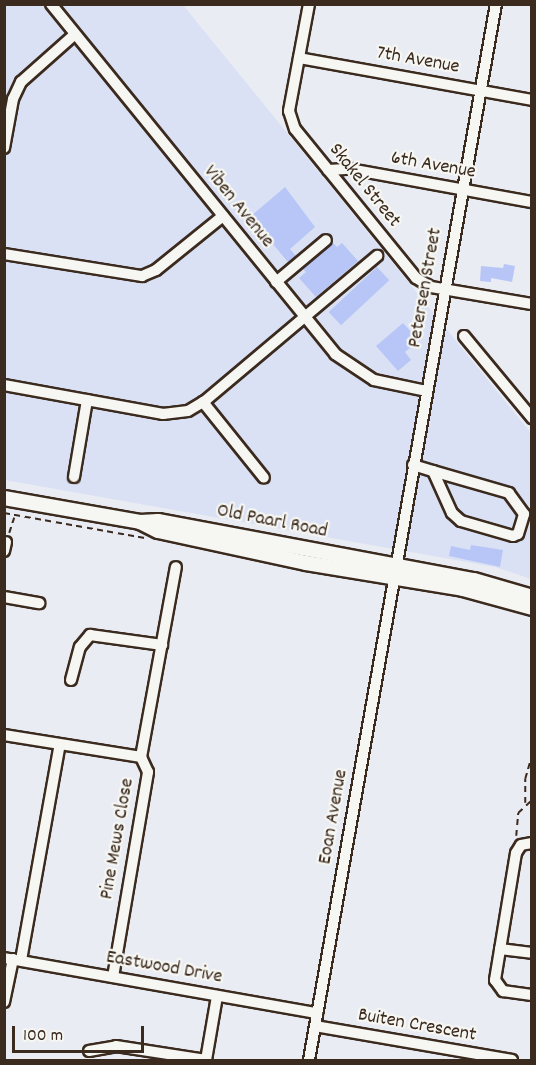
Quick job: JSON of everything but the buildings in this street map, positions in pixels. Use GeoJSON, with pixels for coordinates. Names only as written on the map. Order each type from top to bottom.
{"type":"FeatureCollection","features":[{"type":"Feature","properties":{"kind":"main road","name":"Old Paarl Road"},"geometry":{"type":"LineString","coordinates":[[4,498],[140,522],[158,531],[395,572]]}},
{"type":"Feature","properties":{"kind":"main road"},"geometry":{"type":"LineString","coordinates":[[395,572],[474,580],[531,597]]}},
{"type":"Feature","properties":{"kind":"main road"},"geometry":{"type":"LineString","coordinates":[[395,572],[531,608]]}},
{"type":"Feature","properties":{"kind":"street","name":"Viben Avenue"},"geometry":{"type":"LineString","coordinates":[[51,4],[335,354],[352,369],[386,384],[426,391]]}},
{"type":"Feature","properties":{"kind":"street"},"geometry":{"type":"LineString","coordinates":[[299,58],[309,4]]}},
{"type":"Feature","properties":{"kind":"street","name":"Petersen Street"},"geometry":{"type":"LineString","coordinates":[[395,572],[496,4]]}},
{"type":"Feature","properties":{"kind":"street"},"geometry":{"type":"LineString","coordinates":[[4,148],[13,99],[21,82],[75,34]]}},
{"type":"Feature","properties":{"kind":"street","name":"7th Avenue"},"geometry":{"type":"LineString","coordinates":[[299,58],[531,100]]}},
{"type":"Feature","properties":{"kind":"street","name":"Skakel Street"},"geometry":{"type":"LineString","coordinates":[[299,58],[290,118],[328,170],[416,278],[444,290],[531,304]]}},
{"type":"Feature","properties":{"kind":"street","name":"6th Avenue"},"geometry":{"type":"LineString","coordinates":[[328,170],[350,169],[531,202]]}},
{"type":"Feature","properties":{"kind":"street"},"geometry":{"type":"LineString","coordinates":[[4,254],[142,276],[156,270],[223,216]]}},
{"type":"Feature","properties":{"kind":"street"},"geometry":{"type":"LineString","coordinates":[[276,282],[326,240]]}},
{"type":"Feature","properties":{"kind":"street"},"geometry":{"type":"LineString","coordinates":[[4,386],[172,414],[203,402],[377,256]]}},
{"type":"Feature","properties":{"kind":"street"},"geometry":{"type":"LineString","coordinates":[[464,336],[526,406],[531,418]]}},
{"type":"Feature","properties":{"kind":"street"},"geometry":{"type":"LineString","coordinates":[[74,477],[87,400]]}},
{"type":"Feature","properties":{"kind":"street"},"geometry":{"type":"LineString","coordinates":[[203,402],[264,478]]}},
{"type":"Feature","properties":{"kind":"street"},"geometry":{"type":"LineString","coordinates":[[413,465],[509,493],[524,514],[518,534],[469,525],[456,518],[436,486],[433,471]]}},
{"type":"Feature","properties":{"kind":"street","name":"Pine Mews Close"},"geometry":{"type":"LineString","coordinates":[[113,977],[148,772],[141,757],[176,567]]}},
{"type":"Feature","properties":{"kind":"street","name":"Eoan Avenue"},"geometry":{"type":"LineString","coordinates":[[309,1060],[395,572]]}},
{"type":"Feature","properties":{"kind":"street"},"geometry":{"type":"LineString","coordinates":[[4,597],[39,603]]}},
{"type":"Feature","properties":{"kind":"street"},"geometry":{"type":"LineString","coordinates":[[71,680],[80,648],[90,635],[162,645]]}},
{"type":"Feature","properties":{"kind":"street"},"geometry":{"type":"LineString","coordinates":[[4,735],[141,757]]}},
{"type":"Feature","properties":{"kind":"street"},"geometry":{"type":"LineString","coordinates":[[4,1002],[60,744]]}},
{"type":"Feature","properties":{"kind":"street"},"geometry":{"type":"LineString","coordinates":[[526,844],[516,853],[495,980],[503,991],[531,995]]}},
{"type":"Feature","properties":{"kind":"street"},"geometry":{"type":"LineString","coordinates":[[500,949],[531,953]]}},
{"type":"Feature","properties":{"kind":"street","name":"Eastwood Drive"},"geometry":{"type":"LineString","coordinates":[[13,959],[317,1013]]}},
{"type":"Feature","properties":{"kind":"street"},"geometry":{"type":"LineString","coordinates":[[90,1051],[116,1046],[206,1060],[218,996]]}},
{"type":"Feature","properties":{"kind":"street","name":"Buiten Crescent"},"geometry":{"type":"LineString","coordinates":[[315,1026],[513,1060]]}},
{"type":"Feature","properties":{"kind":"path"},"geometry":{"type":"LineString","coordinates":[[5,547],[14,518]]}},
{"type":"Feature","properties":{"kind":"path"},"geometry":{"type":"LineString","coordinates":[[525,804],[525,779],[531,755]]}},
{"type":"Feature","properties":{"kind":"path"},"geometry":{"type":"LineString","coordinates":[[526,844],[516,835],[518,813],[531,800]]}},
{"type":"Feature","properties":{"kind":"shaded area"},"geometry":{"type":"Polygon","coordinates":[[[4,5],[183,5],[531,433],[531,579],[495,567],[5,480],[4,5]]]}}]}
